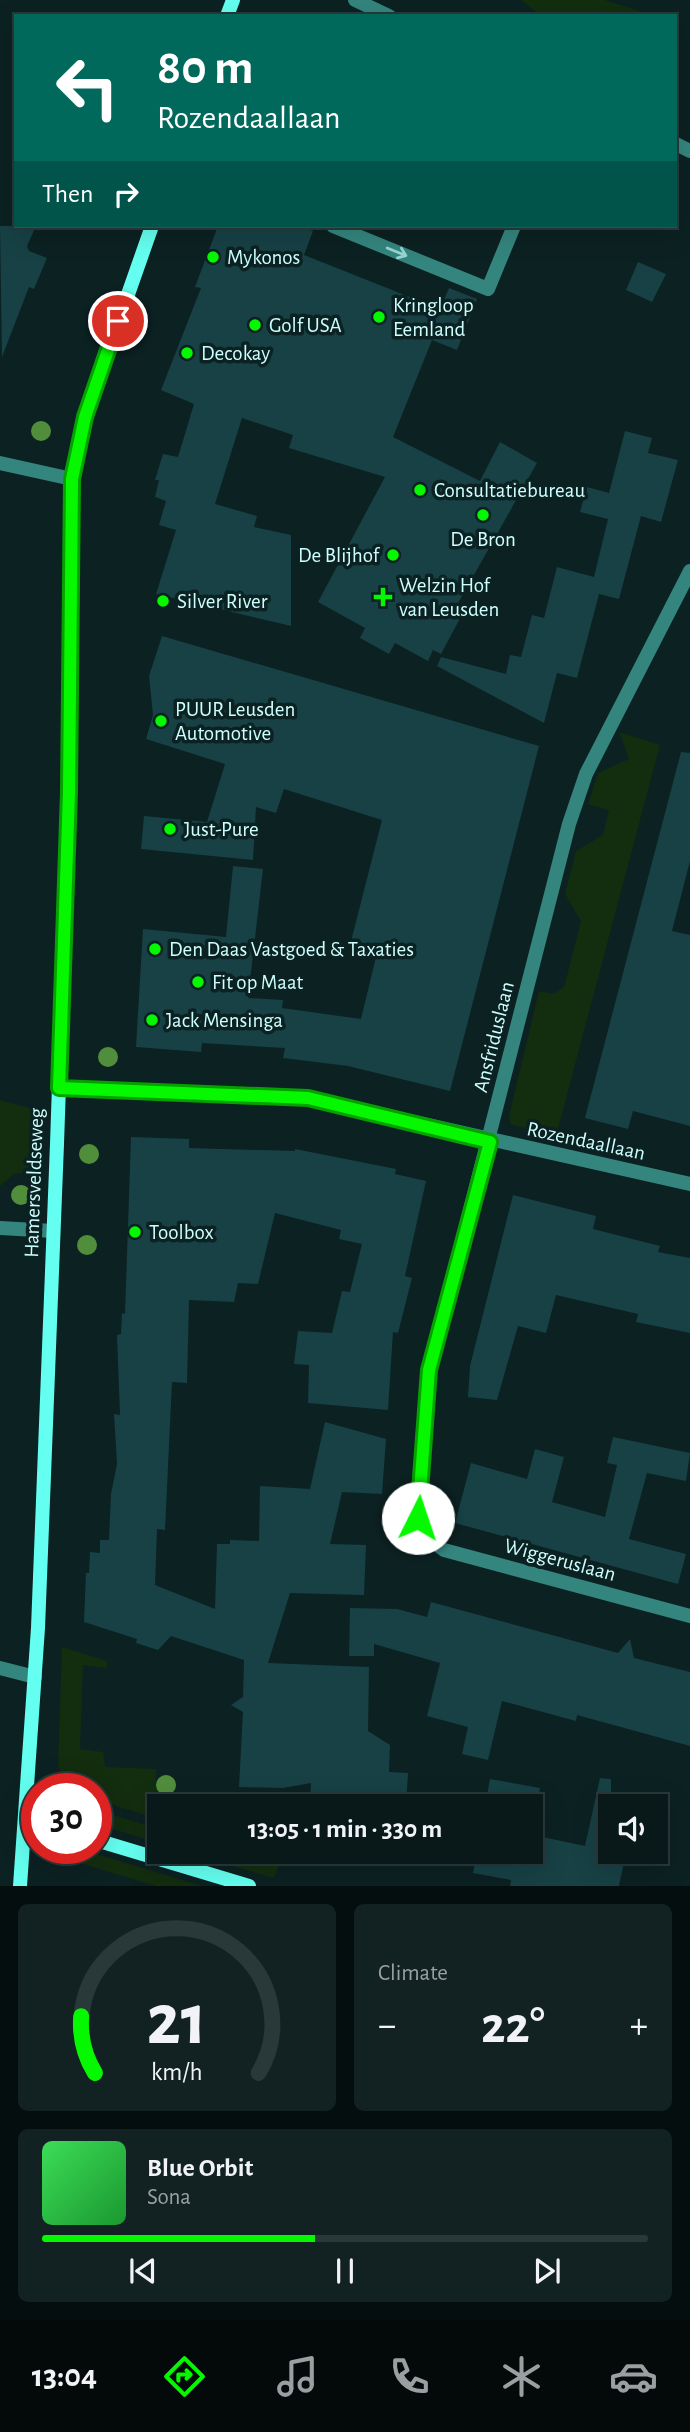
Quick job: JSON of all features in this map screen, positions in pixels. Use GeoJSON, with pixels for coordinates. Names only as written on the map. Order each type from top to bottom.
{"type":"FeatureCollection","features":[{"type":"Feature","properties":{"kind":"street"},"geometry":{"type":"LineString","coordinates":[[355,0],[384,14]]}},
{"type":"Feature","properties":{"kind":"street","name":"Hamersveldseweg"},"geometry":{"type":"LineString","coordinates":[[32,1773],[69,792],[72,479],[85,417],[151,228]]}},
{"type":"Feature","properties":{"kind":"street"},"geometry":{"type":"LineString","coordinates":[[338,228],[488,289],[513,228]]}},
{"type":"Feature","properties":{"kind":"street"},"geometry":{"type":"LineString","coordinates":[[0,463],[72,479]]}},
{"type":"Feature","properties":{"kind":"street","name":"Ansfriduslaan"},"geometry":{"type":"LineString","coordinates":[[424,1535],[418,1518],[429,1370],[490,1142],[569,824],[586,774],[690,571]]}},
{"type":"Feature","properties":{"kind":"street","name":"Rozendaallaan"},"geometry":{"type":"LineString","coordinates":[[59,1088],[308,1098],[490,1142],[690,1184]]}},
{"type":"Feature","properties":{"kind":"street"},"geometry":{"type":"LineString","coordinates":[[0,1228],[53,1231]]}},
{"type":"Feature","properties":{"kind":"street","name":"Wiggeruslaan"},"geometry":{"type":"LineString","coordinates":[[424,1535],[444,1550],[690,1616]]}},
{"type":"Feature","properties":{"kind":"street"},"geometry":{"type":"LineString","coordinates":[[0,1668],[35,1677]]}},
{"type":"Feature","properties":{"kind":"street"},"geometry":{"type":"LineString","coordinates":[[112,1845],[249,1886]]}},
{"type":"Feature","properties":{"kind":"street","name":"Hamersveldseweg"},"geometry":{"type":"LineString","coordinates":[[20,1886],[24,1864]]}},
{"type":"Feature","properties":{"kind":"green space"},"geometry":{"type":"Polygon","coordinates":[[[521,0],[605,0],[649,14],[538,14],[521,0]]]}},
{"type":"Feature","properties":{"kind":"green space"},"geometry":{"type":"Polygon","coordinates":[[[619,732],[660,745],[556,1136],[510,1124],[509,1116],[539,991],[553,994],[564,987],[581,921],[565,894],[576,851],[603,835],[609,810],[588,804],[598,773],[629,759],[619,732]]]}},
{"type":"Feature","properties":{"kind":"green space"},"geometry":{"type":"Polygon","coordinates":[[[0,1100],[34,1109],[32,1172],[14,1174],[0,1186],[0,1100]]]}},
{"type":"Feature","properties":{"kind":"green space"},"geometry":{"type":"Polygon","coordinates":[[[62,1647],[107,1661],[107,1668],[83,1665],[80,1749],[103,1752],[105,1767],[156,1769],[156,1788],[169,1794],[147,1794],[147,1815],[112,1805],[112,1773],[62,1773],[58,1765],[62,1647]]]}},
{"type":"Feature","properties":{"kind":"green space"},"geometry":{"type":"Polygon","coordinates":[[[112,1815],[147,1825],[147,1839],[112,1829],[112,1815]]]}},
{"type":"Feature","properties":{"kind":"green space"},"geometry":{"type":"Polygon","coordinates":[[[112,1859],[202,1886],[156,1886],[83,1864],[112,1864],[112,1859]]]}},
{"type":"Feature","properties":{"kind":"green space"},"geometry":{"type":"Polygon","coordinates":[[[226,1864],[279,1866],[274,1877],[226,1864]]]}},
{"type":"Feature","properties":{"kind":"building"},"geometry":{"type":"Polygon","coordinates":[[[0,226],[35,228],[27,246],[29,251],[47,258],[34,289],[29,287],[2,357],[0,226]]]}},
{"type":"Feature","properties":{"kind":"building"},"geometry":{"type":"Polygon","coordinates":[[[217,228],[305,228],[313,231],[304,255],[440,309],[449,288],[477,299],[457,350],[432,340],[393,437],[480,481],[500,442],[537,463],[457,605],[465,609],[441,654],[433,650],[428,661],[395,643],[389,654],[360,638],[365,628],[318,602],[385,477],[289,448],[293,435],[242,418],[215,504],[257,516],[254,527],[291,535],[291,626],[156,594],[176,530],[159,525],[166,501],[155,497],[159,480],[155,480],[163,454],[178,457],[194,404],[161,390],[201,288],[195,287],[217,228]]]}},
{"type":"Feature","properties":{"kind":"building"},"geometry":{"type":"Polygon","coordinates":[[[638,262],[666,274],[652,302],[626,290],[638,262]]]}},
{"type":"Feature","properties":{"kind":"building"},"geometry":{"type":"Polygon","coordinates":[[[625,431],[652,438],[648,453],[678,460],[661,522],[641,516],[619,599],[599,594],[577,678],[557,673],[544,723],[437,666],[441,657],[506,674],[510,655],[521,657],[532,615],[544,618],[557,567],[594,577],[608,519],[580,512],[587,487],[609,493],[625,431]]]}},
{"type":"Feature","properties":{"kind":"building"},"geometry":{"type":"Polygon","coordinates":[[[162,636],[539,746],[450,1091],[348,1066],[283,1058],[285,1048],[202,1043],[201,1052],[136,1047],[143,929],[226,937],[233,866],[263,869],[248,998],[283,1000],[282,1008],[361,1019],[376,957],[349,949],[382,820],[284,789],[276,813],[256,807],[253,860],[141,849],[144,816],[207,822],[225,764],[146,739],[153,715],[149,676],[162,636]]]}},
{"type":"Feature","properties":{"kind":"building"},"geometry":{"type":"Polygon","coordinates":[[[681,752],[690,753],[690,861],[672,931],[690,935],[690,1126],[633,1111],[628,1129],[585,1118],[681,752]]]}},
{"type":"Feature","properties":{"kind":"building"},"geometry":{"type":"Polygon","coordinates":[[[131,1137],[189,1139],[189,1148],[295,1149],[396,1169],[395,1174],[426,1181],[405,1276],[412,1278],[398,1333],[393,1332],[388,1410],[308,1403],[309,1365],[294,1364],[298,1331],[332,1333],[342,1291],[350,1292],[362,1244],[339,1239],[341,1230],[275,1213],[258,1284],[238,1283],[234,1302],[189,1300],[187,1383],[172,1382],[165,1530],[157,1529],[155,1585],[215,1609],[217,1544],[230,1544],[230,1540],[259,1541],[260,1486],[310,1489],[325,1422],[386,1439],[382,1494],[342,1492],[330,1544],[366,1545],[364,1595],[290,1593],[268,1663],[369,1667],[368,1731],[390,1745],[389,1772],[408,1773],[407,1794],[311,1794],[311,1783],[283,1788],[239,1787],[243,1712],[231,1705],[243,1697],[244,1660],[171,1636],[158,1650],[136,1643],[137,1639],[84,1622],[86,1573],[89,1573],[90,1552],[100,1553],[100,1540],[109,1540],[111,1494],[117,1464],[114,1414],[120,1415],[117,1335],[121,1334],[122,1313],[125,1314],[131,1137]]]}},
{"type":"Feature","properties":{"kind":"building"},"geometry":{"type":"Polygon","coordinates":[[[513,1195],[596,1216],[593,1229],[660,1246],[658,1252],[690,1258],[690,1333],[636,1322],[638,1314],[556,1295],[546,1333],[518,1326],[497,1400],[468,1397],[470,1366],[513,1195]]]}},
{"type":"Feature","properties":{"kind":"building"},"geometry":{"type":"Polygon","coordinates":[[[613,1437],[690,1453],[686,1481],[647,1473],[629,1539],[686,1554],[678,1584],[455,1523],[471,1463],[527,1479],[535,1449],[564,1457],[552,1502],[605,1517],[617,1465],[607,1463],[613,1437]]]}},
{"type":"Feature","properties":{"kind":"building"},"geometry":{"type":"Polygon","coordinates":[[[431,1602],[618,1653],[630,1639],[634,1658],[690,1672],[690,1746],[577,1715],[576,1721],[502,1701],[488,1760],[462,1754],[468,1727],[427,1716],[440,1663],[374,1644],[374,1656],[349,1656],[350,1608],[397,1609],[427,1617],[431,1602]]]}},
{"type":"Feature","properties":{"kind":"building"},"geometry":{"type":"Polygon","coordinates":[[[600,1778],[611,1779],[611,1794],[598,1794],[598,1864],[624,1864],[619,1886],[510,1886],[511,1880],[473,1873],[475,1864],[543,1864],[543,1837],[585,1846],[600,1778]]]}},
{"type":"Feature","properties":{"kind":"building"},"geometry":{"type":"Polygon","coordinates":[[[490,1779],[540,1788],[539,1794],[487,1794],[490,1779]]]}},
{"type":"Feature","properties":{"kind":"place","name":"Mykonos"},"geometry":{"type":"Point","coordinates":[213,257]}},
{"type":"Feature","properties":{"kind":"place","name":"Kringloop Eemland"},"geometry":{"type":"Point","coordinates":[379,317]}},
{"type":"Feature","properties":{"kind":"place","name":"Golf USA"},"geometry":{"type":"Point","coordinates":[255,325]}},
{"type":"Feature","properties":{"kind":"place","name":"Decokay"},"geometry":{"type":"Point","coordinates":[187,353]}},
{"type":"Feature","properties":{"kind":"place","name":"Consultatiebureau"},"geometry":{"type":"Point","coordinates":[420,490]}},
{"type":"Feature","properties":{"kind":"place","name":"De Bron"},"geometry":{"type":"Point","coordinates":[483,515]}},
{"type":"Feature","properties":{"kind":"place","name":"De Blijhof"},"geometry":{"type":"Point","coordinates":[393,555]}},
{"type":"Feature","properties":{"kind":"place","name":"Welzin Hof van Leusden"},"geometry":{"type":"Point","coordinates":[383,597]}},
{"type":"Feature","properties":{"kind":"place","name":"Silver River"},"geometry":{"type":"Point","coordinates":[163,601]}},
{"type":"Feature","properties":{"kind":"place","name":"PUUR Leusden Automotive"},"geometry":{"type":"Point","coordinates":[161,721]}},
{"type":"Feature","properties":{"kind":"place","name":"Just-Pure"},"geometry":{"type":"Point","coordinates":[170,829]}},
{"type":"Feature","properties":{"kind":"place","name":"Den Daas Vastgoed & Taxaties"},"geometry":{"type":"Point","coordinates":[155,949]}},
{"type":"Feature","properties":{"kind":"place","name":"Fit op Maat"},"geometry":{"type":"Point","coordinates":[198,982]}},
{"type":"Feature","properties":{"kind":"place","name":"Jack Mensinga"},"geometry":{"type":"Point","coordinates":[152,1020]}},
{"type":"Feature","properties":{"kind":"place","name":"Toolbox"},"geometry":{"type":"Point","coordinates":[135,1232]}},
{"type":"Feature","properties":{"kind":"route"},"geometry":{"type":"LineString","coordinates":[[118,321],[85,417],[72,479],[69,792],[59,1088],[308,1098],[490,1142],[429,1370],[418,1518]]}}]}
